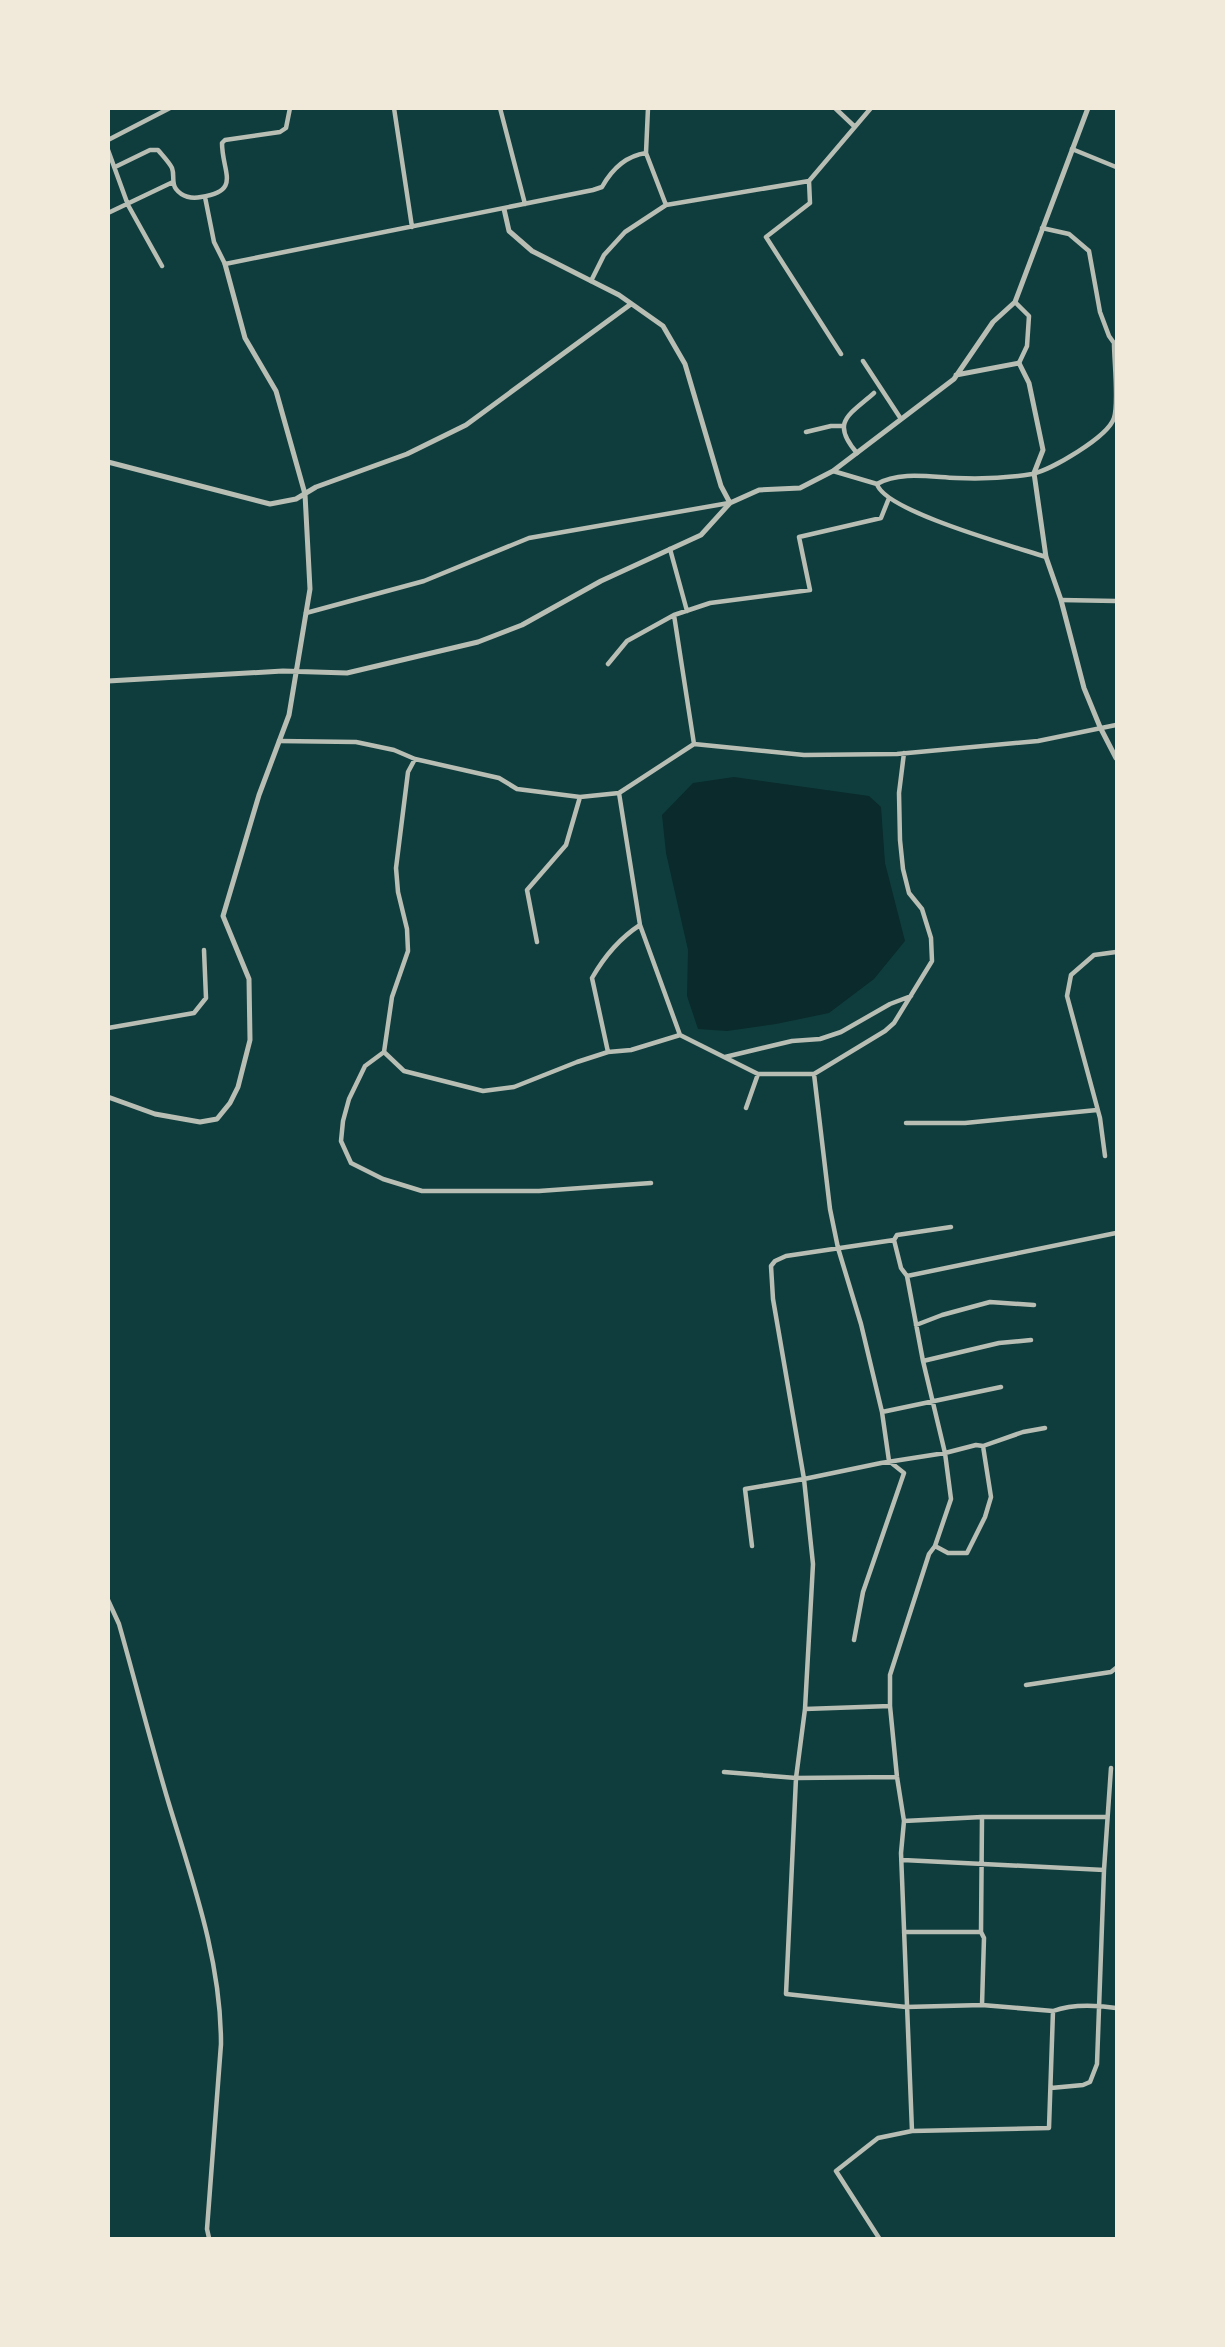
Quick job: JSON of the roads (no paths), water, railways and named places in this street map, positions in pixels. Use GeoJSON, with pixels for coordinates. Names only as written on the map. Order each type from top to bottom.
{"type":"FeatureCollection","features":[{"type":"Feature","properties":{"kind":"street"},"geometry":{"type":"LineString","coordinates":[[108,139],[170,108]]}},
{"type":"Feature","properties":{"kind":"street"},"geometry":{"type":"LineString","coordinates":[[115,167],[150,150],[159,150],[173,169],[173,186],[181,195],[196,198],[222,192],[228,181],[222,143],[225,140],[280,132],[286,128],[290,108]]}},
{"type":"Feature","properties":{"kind":"street"},"geometry":{"type":"LineString","coordinates":[[394,108],[412,227]]}},
{"type":"Feature","properties":{"kind":"street"},"geometry":{"type":"LineString","coordinates":[[500,108],[525,204]]}},
{"type":"Feature","properties":{"kind":"street"},"geometry":{"type":"LineString","coordinates":[[648,108],[646,153],[666,205]]}},
{"type":"Feature","properties":{"kind":"street"},"geometry":{"type":"LineString","coordinates":[[835,108],[855,127]]}},
{"type":"Feature","properties":{"kind":"street"},"geometry":{"type":"LineString","coordinates":[[591,281],[604,255],[625,232],[666,205],[809,181],[872,108]]}},
{"type":"Feature","properties":{"kind":"street"},"geometry":{"type":"LineString","coordinates":[[306,613],[424,581],[529,538],[730,503],[759,490],[800,488],[833,471],[933,397],[956,375],[993,322],[1015,302],[1088,108]]}},
{"type":"Feature","properties":{"kind":"street"},"geometry":{"type":"LineString","coordinates":[[1071,149],[1116,167]]}},
{"type":"Feature","properties":{"kind":"street"},"geometry":{"type":"LineString","coordinates":[[108,150],[128,205],[162,266]]}},
{"type":"Feature","properties":{"kind":"street"},"geometry":{"type":"LineString","coordinates":[[225,264],[602,187],[608,174],[620,163],[646,153]]}},
{"type":"Feature","properties":{"kind":"street"},"geometry":{"type":"LineString","coordinates":[[809,181],[810,203],[765,237],[841,354]]}},
{"type":"Feature","properties":{"kind":"street"},"geometry":{"type":"LineString","coordinates":[[108,213],[173,182]]}},
{"type":"Feature","properties":{"kind":"street"},"geometry":{"type":"LineString","coordinates":[[108,1097],[155,1114],[200,1122],[217,1119],[238,1087],[250,1040],[249,979],[223,916],[260,795],[289,715],[310,590],[305,494],[276,391],[245,338],[225,264],[214,242],[205,197]]}},
{"type":"Feature","properties":{"kind":"street"},"geometry":{"type":"LineString","coordinates":[[504,209],[509,231],[532,251],[591,281],[663,326],[685,363],[721,486],[730,503]]}},
{"type":"Feature","properties":{"kind":"street"},"geometry":{"type":"LineString","coordinates":[[877,484],[885,480],[910,477],[967,479],[1034,473],[1094,443],[1110,428],[1116,416],[1115,343],[1109,336],[1100,312],[1089,251],[1069,234],[1042,228]]}},
{"type":"Feature","properties":{"kind":"street"},"geometry":{"type":"LineString","coordinates":[[1015,302],[1029,316],[1027,346],[1019,363]]}},
{"type":"Feature","properties":{"kind":"street"},"geometry":{"type":"LineString","coordinates":[[108,462],[270,504],[296,499],[316,486],[407,454],[466,425],[631,304]]}},
{"type":"Feature","properties":{"kind":"street"},"geometry":{"type":"LineString","coordinates":[[863,361],[901,419]]}},
{"type":"Feature","properties":{"kind":"street"},"geometry":{"type":"LineString","coordinates":[[956,375],[1019,363]]}},
{"type":"Feature","properties":{"kind":"street"},"geometry":{"type":"LineString","coordinates":[[1019,363],[1029,383],[1043,450],[1034,473],[1046,557],[1061,600],[1081,677],[1100,727],[1116,758]]}},
{"type":"Feature","properties":{"kind":"street"},"geometry":{"type":"LineString","coordinates":[[857,453],[845,440],[844,426],[847,417],[874,393]]}},
{"type":"Feature","properties":{"kind":"street"},"geometry":{"type":"LineString","coordinates":[[806,432],[844,426]]}},
{"type":"Feature","properties":{"kind":"street"},"geometry":{"type":"LineString","coordinates":[[833,471],[877,484],[879,490],[889,498],[924,517],[1046,557]]}},
{"type":"Feature","properties":{"kind":"street"},"geometry":{"type":"LineString","coordinates":[[608,664],[627,641],[674,615],[710,604],[810,590],[799,537],[881,518],[889,498]]}},
{"type":"Feature","properties":{"kind":"street"},"geometry":{"type":"LineString","coordinates":[[108,681],[295,671],[347,673],[478,642],[522,625],[601,580],[701,534],[730,503]]}},
{"type":"Feature","properties":{"kind":"street"},"geometry":{"type":"LineString","coordinates":[[670,549],[687,611]]}},
{"type":"Feature","properties":{"kind":"street"},"geometry":{"type":"LineString","coordinates":[[1061,600],[1116,601]]}},
{"type":"Feature","properties":{"kind":"street"},"geometry":{"type":"LineString","coordinates":[[674,615],[694,744]]}},
{"type":"Feature","properties":{"kind":"street"},"geometry":{"type":"LineString","coordinates":[[279,741],[356,742],[499,778],[517,789],[580,797],[619,793],[694,744],[804,755],[904,753],[1038,741],[1116,724]]}},
{"type":"Feature","properties":{"kind":"street"},"geometry":{"type":"LineString","coordinates":[[619,793],[640,925],[680,1035],[758,1074],[814,1074],[894,1023],[932,961],[931,939],[922,909],[909,893],[900,840],[899,793],[904,753]]}},
{"type":"Feature","properties":{"kind":"street"},"geometry":{"type":"LineString","coordinates":[[415,759],[408,772],[396,869],[398,892],[407,929],[408,951],[392,997],[384,1052],[365,1066],[349,1099],[343,1121],[341,1142],[351,1163],[372,1174],[422,1191],[539,1191],[650,1183]]}},
{"type":"Feature","properties":{"kind":"street"},"geometry":{"type":"LineString","coordinates":[[537,942],[527,890],[566,845],[580,797]]}},
{"type":"Feature","properties":{"kind":"street"},"geometry":{"type":"LineString","coordinates":[[608,1052],[592,978],[602,961],[629,932],[640,925]]}},
{"type":"Feature","properties":{"kind":"street"},"geometry":{"type":"LineString","coordinates":[[108,1028],[194,1013],[206,998],[204,950]]}},
{"type":"Feature","properties":{"kind":"street"},"geometry":{"type":"LineString","coordinates":[[1105,1156],[1100,1118],[1067,996],[1071,975],[1094,955],[1116,952]]}},
{"type":"Feature","properties":{"kind":"street"},"geometry":{"type":"LineString","coordinates":[[724,1057],[792,1041],[820,1039],[841,1032],[890,1004],[911,996]]}},
{"type":"Feature","properties":{"kind":"street"},"geometry":{"type":"LineString","coordinates":[[384,1052],[404,1071],[483,1091],[514,1087],[608,1052],[631,1050],[680,1035]]}},
{"type":"Feature","properties":{"kind":"street"},"geometry":{"type":"LineString","coordinates":[[746,1108],[758,1074]]}},
{"type":"Feature","properties":{"kind":"street"},"geometry":{"type":"LineString","coordinates":[[814,1074],[830,1209],[838,1248],[862,1324],[882,1412],[889,1461],[904,1473],[863,1592],[854,1640]]}},
{"type":"Feature","properties":{"kind":"street"},"geometry":{"type":"LineString","coordinates":[[906,1123],[965,1123],[1097,1110]]}},
{"type":"Feature","properties":{"kind":"street"},"geometry":{"type":"LineString","coordinates":[[912,2131],[901,1853],[904,1821],[897,1777],[890,1675],[929,1554],[935,1546],[951,1499],[945,1453],[923,1361],[907,1276],[901,1268],[894,1240],[897,1235],[951,1227]]}},
{"type":"Feature","properties":{"kind":"street"},"geometry":{"type":"LineString","coordinates":[[907,1276],[1116,1233]]}},
{"type":"Feature","properties":{"kind":"street"},"geometry":{"type":"LineString","coordinates":[[894,1240],[786,1256],[771,1266],[804,1479],[813,1564],[805,1709],[796,1778],[786,1994],[906,2007],[982,2005],[1053,2011],[1061,2008],[1100,2006],[1116,2008]]}},
{"type":"Feature","properties":{"kind":"street"},"geometry":{"type":"LineString","coordinates":[[916,1325],[990,1302],[1034,1305]]}},
{"type":"Feature","properties":{"kind":"street"},"geometry":{"type":"LineString","coordinates":[[923,1361],[999,1343],[1031,1340]]}},
{"type":"Feature","properties":{"kind":"street"},"geometry":{"type":"LineString","coordinates":[[882,1412],[1001,1387]]}},
{"type":"Feature","properties":{"kind":"street"},"geometry":{"type":"LineString","coordinates":[[752,1546],[745,1489],[976,1445],[983,1446],[1023,1432],[1045,1428]]}},
{"type":"Feature","properties":{"kind":"street"},"geometry":{"type":"LineString","coordinates":[[935,1546],[948,1553],[967,1553],[985,1517],[991,1497],[983,1446]]}},
{"type":"Feature","properties":{"kind":"street"},"geometry":{"type":"LineString","coordinates":[[108,1600],[119,1624],[169,1803],[198,1893],[211,1949],[221,2015],[221,2044],[207,2229],[209,2238]]}},
{"type":"Feature","properties":{"kind":"street"},"geometry":{"type":"LineString","coordinates":[[1026,1685],[1111,1672],[1116,1668]]}},
{"type":"Feature","properties":{"kind":"street"},"geometry":{"type":"LineString","coordinates":[[805,1709],[891,1706]]}},
{"type":"Feature","properties":{"kind":"street"},"geometry":{"type":"LineString","coordinates":[[1051,2088],[1083,2085],[1094,2077],[1097,2064],[1104,1870],[1111,1768]]}},
{"type":"Feature","properties":{"kind":"street"},"geometry":{"type":"LineString","coordinates":[[724,1772],[796,1778],[897,1777]]}},
{"type":"Feature","properties":{"kind":"street"},"geometry":{"type":"LineString","coordinates":[[904,1821],[982,1817],[1107,1817]]}},
{"type":"Feature","properties":{"kind":"street"},"geometry":{"type":"LineString","coordinates":[[982,1817],[982,2005]]}},
{"type":"Feature","properties":{"kind":"street"},"geometry":{"type":"LineString","coordinates":[[903,1860],[1104,1870]]}},
{"type":"Feature","properties":{"kind":"street"},"geometry":{"type":"LineString","coordinates":[[904,1932],[981,1932]]}},
{"type":"Feature","properties":{"kind":"street"},"geometry":{"type":"LineString","coordinates":[[879,2238],[836,2171],[878,2138],[912,2131],[1049,2128],[1053,2011]]}},
{"type":"Feature","properties":{"kind":"water"},"geometry":{"type":"Polygon","coordinates":[[[734,777],[869,796],[881,807],[885,863],[905,941],[874,979],[829,1013],[727,1031],[698,1029],[687,996],[688,950],[666,853],[662,815],[693,783],[734,777]]]}}]}
